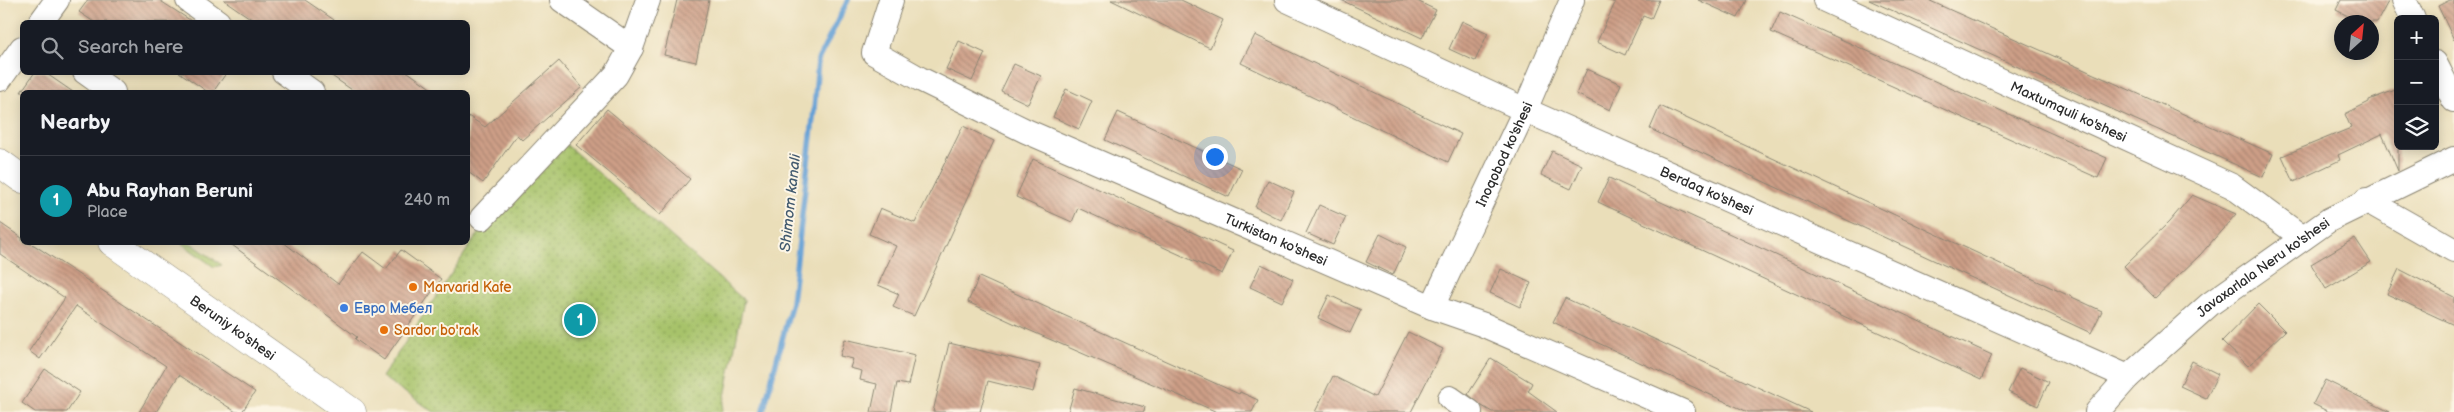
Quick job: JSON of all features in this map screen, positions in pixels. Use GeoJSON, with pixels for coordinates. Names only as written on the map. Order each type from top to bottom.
{"type":"FeatureCollection","features":[{"type":"Feature","properties":{"kind":"main road"},"geometry":{"type":"LineString","coordinates":[[0,163],[20,178]]}},
{"type":"Feature","properties":{"kind":"main road","name":"Beruniy ko'shesi"},"geometry":{"type":"LineString","coordinates":[[116,245],[352,412]]}},
{"type":"Feature","properties":{"kind":"street"},"geometry":{"type":"LineString","coordinates":[[188,0],[215,20]]}},
{"type":"Feature","properties":{"kind":"street"},"geometry":{"type":"LineString","coordinates":[[562,0],[631,48]]}},
{"type":"Feature","properties":{"kind":"street"},"geometry":{"type":"LineString","coordinates":[[482,218],[616,75],[631,48],[648,0]]}},
{"type":"Feature","properties":{"kind":"street","name":"Turkistan ko'shesi"},"geometry":{"type":"LineString","coordinates":[[891,0],[874,53],[920,79],[1026,131],[1432,307],[1484,324],[1683,412]]}},
{"type":"Feature","properties":{"kind":"street","name":"Berdaq ko'shesi"},"geometry":{"type":"LineString","coordinates":[[1288,0],[1525,110],[2128,377]]}},
{"type":"Feature","properties":{"kind":"street","name":"Inoqobod ko'shesi"},"geometry":{"type":"LineString","coordinates":[[1432,307],[1525,110],[1572,0]]}},
{"type":"Feature","properties":{"kind":"street","name":"Maxtumquli ko'shesi"},"geometry":{"type":"LineString","coordinates":[[1825,0],[2232,186],[2303,238]]}},
{"type":"Feature","properties":{"kind":"street"},"geometry":{"type":"LineString","coordinates":[[2404,0],[2411,15]]}},
{"type":"Feature","properties":{"kind":"street"},"geometry":{"type":"LineString","coordinates":[[0,79],[20,51]]}},
{"type":"Feature","properties":{"kind":"street"},"geometry":{"type":"LineString","coordinates":[[2439,70],[2454,100]]}},
{"type":"Feature","properties":{"kind":"street"},"geometry":{"type":"LineString","coordinates":[[89,75],[110,90]]}},
{"type":"Feature","properties":{"kind":"street"},"geometry":{"type":"LineString","coordinates":[[288,75],[309,90]]}},
{"type":"Feature","properties":{"kind":"street","name":"Javaxarlala Neru ko'shesi"},"geometry":{"type":"LineString","coordinates":[[2097,412],[2128,377],[2210,304],[2303,238],[2329,220],[2366,200],[2454,159]]}},
{"type":"Feature","properties":{"kind":"street"},"geometry":{"type":"LineString","coordinates":[[2366,200],[2454,250]]}},
{"type":"Feature","properties":{"kind":"street"},"geometry":{"type":"LineString","coordinates":[[1450,398],[1470,412]]}},
{"type":"Feature","properties":{"kind":"green space"},"geometry":{"type":"Polygon","coordinates":[[[561,140],[744,300],[722,412],[434,412],[382,377],[473,241],[502,205],[561,140]]]}},
{"type":"Feature","properties":{"kind":"green space"},"geometry":{"type":"Polygon","coordinates":[[[184,245],[194,245],[222,265],[214,267],[184,245]]]}},
{"type":"Feature","properties":{"kind":"building"},"geometry":{"type":"Polygon","coordinates":[[[88,0],[159,0],[190,20],[91,20],[79,12],[88,0]]]}},
{"type":"Feature","properties":{"kind":"building"},"geometry":{"type":"Polygon","coordinates":[[[224,0],[305,0],[334,20],[253,20],[224,0]]]}},
{"type":"Feature","properties":{"kind":"building"},"geometry":{"type":"Polygon","coordinates":[[[677,0],[709,0],[696,62],[664,55],[677,0]]]}},
{"type":"Feature","properties":{"kind":"building"},"geometry":{"type":"Polygon","coordinates":[[[1111,0],[1181,0],[1223,20],[1210,48],[1111,0]]]}},
{"type":"Feature","properties":{"kind":"building"},"geometry":{"type":"Polygon","coordinates":[[[1341,0],[1415,0],[1436,10],[1422,38],[1341,0]]]}},
{"type":"Feature","properties":{"kind":"building"},"geometry":{"type":"Polygon","coordinates":[[[1608,0],[1659,0],[1651,19],[1643,16],[1625,55],[1597,42],[1615,3],[1608,0]]]}},
{"type":"Feature","properties":{"kind":"building"},"geometry":{"type":"Polygon","coordinates":[[[1698,0],[1747,0],[1738,18],[1698,0]]]}},
{"type":"Feature","properties":{"kind":"building"},"geometry":{"type":"Polygon","coordinates":[[[1869,0],[1928,0],[2273,154],[2263,177],[1869,0]]]}},
{"type":"Feature","properties":{"kind":"building"},"geometry":{"type":"Polygon","coordinates":[[[2341,0],[2389,0],[2379,18],[2379,15],[2346,15],[2336,10],[2341,0]]]}},
{"type":"Feature","properties":{"kind":"building"},"geometry":{"type":"Polygon","coordinates":[[[2454,0],[2454,40],[2438,6],[2454,0]]]}},
{"type":"Feature","properties":{"kind":"building"},"geometry":{"type":"Polygon","coordinates":[[[1780,12],[2107,158],[2098,178],[1771,32],[1780,12]]]}},
{"type":"Feature","properties":{"kind":"building"},"geometry":{"type":"Polygon","coordinates":[[[1462,21],[1488,33],[1475,61],[1449,49],[1462,21]]]}},
{"type":"Feature","properties":{"kind":"building"},"geometry":{"type":"Polygon","coordinates":[[[1255,35],[1461,134],[1448,162],[1241,63],[1255,35]]]}},
{"type":"Feature","properties":{"kind":"building"},"geometry":{"type":"Polygon","coordinates":[[[959,41],[985,53],[972,81],[946,69],[959,41]]]}},
{"type":"Feature","properties":{"kind":"building"},"geometry":{"type":"Polygon","coordinates":[[[559,61],[582,87],[522,140],[517,135],[483,183],[470,173],[470,117],[485,127],[559,61]]]}},
{"type":"Feature","properties":{"kind":"building"},"geometry":{"type":"Polygon","coordinates":[[[1014,64],[1041,76],[1028,104],[1001,91],[1014,64]]]}},
{"type":"Feature","properties":{"kind":"building"},"geometry":{"type":"Polygon","coordinates":[[[1587,69],[1621,84],[1610,110],[1576,94],[1587,69]]]}},
{"type":"Feature","properties":{"kind":"building"},"geometry":{"type":"Polygon","coordinates":[[[33,75],[48,75],[70,90],[22,90],[33,75]]]}},
{"type":"Feature","properties":{"kind":"building"},"geometry":{"type":"Polygon","coordinates":[[[183,75],[225,75],[214,90],[205,90],[183,75]]]}},
{"type":"Feature","properties":{"kind":"building"},"geometry":{"type":"Polygon","coordinates":[[[330,75],[412,75],[433,90],[352,90],[330,75]]]}},
{"type":"Feature","properties":{"kind":"building"},"geometry":{"type":"Polygon","coordinates":[[[1066,89],[1092,101],[1079,129],[1053,117],[1066,89]]]}},
{"type":"Feature","properties":{"kind":"building"},"geometry":{"type":"Polygon","coordinates":[[[2394,91],[2394,150],[2398,150],[2398,171],[2382,134],[2338,155],[2340,160],[2294,182],[2282,156],[2351,128],[2345,114],[2369,102],[2369,100],[2394,91]]]}},
{"type":"Feature","properties":{"kind":"building"},"geometry":{"type":"Polygon","coordinates":[[[1660,106],[2102,311],[2091,333],[1650,129],[1660,106]]]}},
{"type":"Feature","properties":{"kind":"building"},"geometry":{"type":"Polygon","coordinates":[[[607,109],[690,179],[660,215],[576,145],[607,109]]]}},
{"type":"Feature","properties":{"kind":"building"},"geometry":{"type":"Polygon","coordinates":[[[1118,112],[1242,169],[1229,197],[1105,140],[1118,112]]]}},
{"type":"Feature","properties":{"kind":"building"},"geometry":{"type":"Polygon","coordinates":[[[963,126],[994,141],[914,316],[893,307],[899,294],[878,285],[896,246],[869,234],[880,208],[915,223],[963,126]]]}},
{"type":"Feature","properties":{"kind":"building"},"geometry":{"type":"Polygon","coordinates":[[[1552,151],[1582,165],[1571,189],[1541,175],[1552,151]]]}},
{"type":"Feature","properties":{"kind":"building"},"geometry":{"type":"Polygon","coordinates":[[[1033,159],[1233,251],[1222,274],[1078,208],[1072,222],[1016,197],[1033,159]]]}},
{"type":"Feature","properties":{"kind":"building"},"geometry":{"type":"Polygon","coordinates":[[[1609,178],[1992,355],[1981,380],[1598,202],[1609,178]]]}},
{"type":"Feature","properties":{"kind":"building"},"geometry":{"type":"Polygon","coordinates":[[[1268,180],[1294,192],[1281,220],[1255,207],[1268,180]]]}},
{"type":"Feature","properties":{"kind":"building"},"geometry":{"type":"Polygon","coordinates":[[[2192,195],[2236,214],[2200,255],[2155,298],[2124,266],[2169,222],[2192,195]]]}},
{"type":"Feature","properties":{"kind":"building"},"geometry":{"type":"Polygon","coordinates":[[[1319,205],[1346,217],[1333,245],[1306,233],[1319,205]]]}},
{"type":"Feature","properties":{"kind":"building"},"geometry":{"type":"Polygon","coordinates":[[[0,223],[20,237],[20,245],[34,245],[255,392],[242,412],[236,412],[179,375],[156,412],[139,412],[166,366],[76,306],[40,359],[29,351],[65,298],[0,254],[0,223]]]}},
{"type":"Feature","properties":{"kind":"building"},"geometry":{"type":"Polygon","coordinates":[[[1380,234],[1406,247],[1393,275],[1366,262],[1380,234]]]}},
{"type":"Feature","properties":{"kind":"building"},"geometry":{"type":"Polygon","coordinates":[[[2355,238],[2371,262],[2326,289],[2311,264],[2355,238]]]}},
{"type":"Feature","properties":{"kind":"building"},"geometry":{"type":"Polygon","coordinates":[[[232,245],[287,245],[338,284],[363,252],[386,269],[401,250],[441,279],[384,360],[355,339],[357,337],[232,245]]]}},
{"type":"Feature","properties":{"kind":"building"},"geometry":{"type":"Polygon","coordinates":[[[1261,264],[1293,279],[1282,302],[1250,287],[1261,264]]]}},
{"type":"Feature","properties":{"kind":"building"},"geometry":{"type":"Polygon","coordinates":[[[1501,269],[1531,283],[1520,307],[1490,293],[1501,269]]]}},
{"type":"Feature","properties":{"kind":"building"},"geometry":{"type":"Polygon","coordinates":[[[2399,269],[2454,297],[2454,325],[2387,294],[2399,269]]]}},
{"type":"Feature","properties":{"kind":"building"},"geometry":{"type":"Polygon","coordinates":[[[979,277],[1239,394],[1240,392],[1258,400],[1252,412],[1217,412],[1024,328],[968,302],[979,277]]]}},
{"type":"Feature","properties":{"kind":"building"},"geometry":{"type":"Polygon","coordinates":[[[1329,295],[1361,310],[1350,333],[1318,318],[1329,295]]]}},
{"type":"Feature","properties":{"kind":"building"},"geometry":{"type":"Polygon","coordinates":[[[1565,298],[1811,412],[1748,412],[1678,380],[1553,322],[1565,298]]]}},
{"type":"Feature","properties":{"kind":"building"},"geometry":{"type":"Polygon","coordinates":[[[2258,304],[2285,331],[2248,366],[2222,341],[2258,304]]]}},
{"type":"Feature","properties":{"kind":"building"},"geometry":{"type":"Polygon","coordinates":[[[1408,332],[1443,349],[1411,412],[1315,412],[1333,376],[1375,397],[1408,332]]]}},
{"type":"Feature","properties":{"kind":"building"},"geometry":{"type":"Polygon","coordinates":[[[845,339],[915,355],[908,385],[897,383],[891,412],[871,412],[877,384],[860,380],[862,371],[850,368],[853,359],[840,356],[845,339]]]}},
{"type":"Feature","properties":{"kind":"building"},"geometry":{"type":"Polygon","coordinates":[[[949,343],[1040,365],[1033,392],[988,381],[980,412],[933,412],[949,343]]]}},
{"type":"Feature","properties":{"kind":"building"},"geometry":{"type":"Polygon","coordinates":[[[1491,358],[1532,383],[1528,391],[1557,412],[1492,412],[1482,406],[1468,394],[1491,358]]]}},
{"type":"Feature","properties":{"kind":"building"},"geometry":{"type":"Polygon","coordinates":[[[2192,361],[2218,374],[2206,398],[2180,386],[2192,361]]]}},
{"type":"Feature","properties":{"kind":"building"},"geometry":{"type":"Polygon","coordinates":[[[2020,368],[2049,382],[2038,406],[2008,392],[2020,368]]]}},
{"type":"Feature","properties":{"kind":"building"},"geometry":{"type":"Polygon","coordinates":[[[45,369],[80,392],[67,412],[35,412],[22,403],[45,369]]]}},
{"type":"Feature","properties":{"kind":"building"},"geometry":{"type":"Polygon","coordinates":[[[2325,380],[2390,412],[2329,412],[2313,404],[2325,380]]]}},
{"type":"Feature","properties":{"kind":"building"},"geometry":{"type":"Polygon","coordinates":[[[1075,388],[1145,407],[1144,412],[1068,412],[1075,388]]]}},
{"type":"Feature","properties":{"kind":"waterway","name":"Shimom kanali"},"geometry":{"type":"LineString","coordinates":[[763,412],[792,302],[818,60],[848,0]]}},
{"type":"Feature","properties":{"kind":"place","name":"Marvarid Kafe"},"geometry":{"type":"Point","coordinates":[413,287]}},
{"type":"Feature","properties":{"kind":"place","name":"Евро Мебел"},"geometry":{"type":"Point","coordinates":[344,308]}},
{"type":"Feature","properties":{"kind":"place","name":"Abu Rayhan Beruni"},"geometry":{"type":"Point","coordinates":[580,320]}},
{"type":"Feature","properties":{"kind":"place","name":"Sardor bo'rak"},"geometry":{"type":"Point","coordinates":[384,330]}}]}
